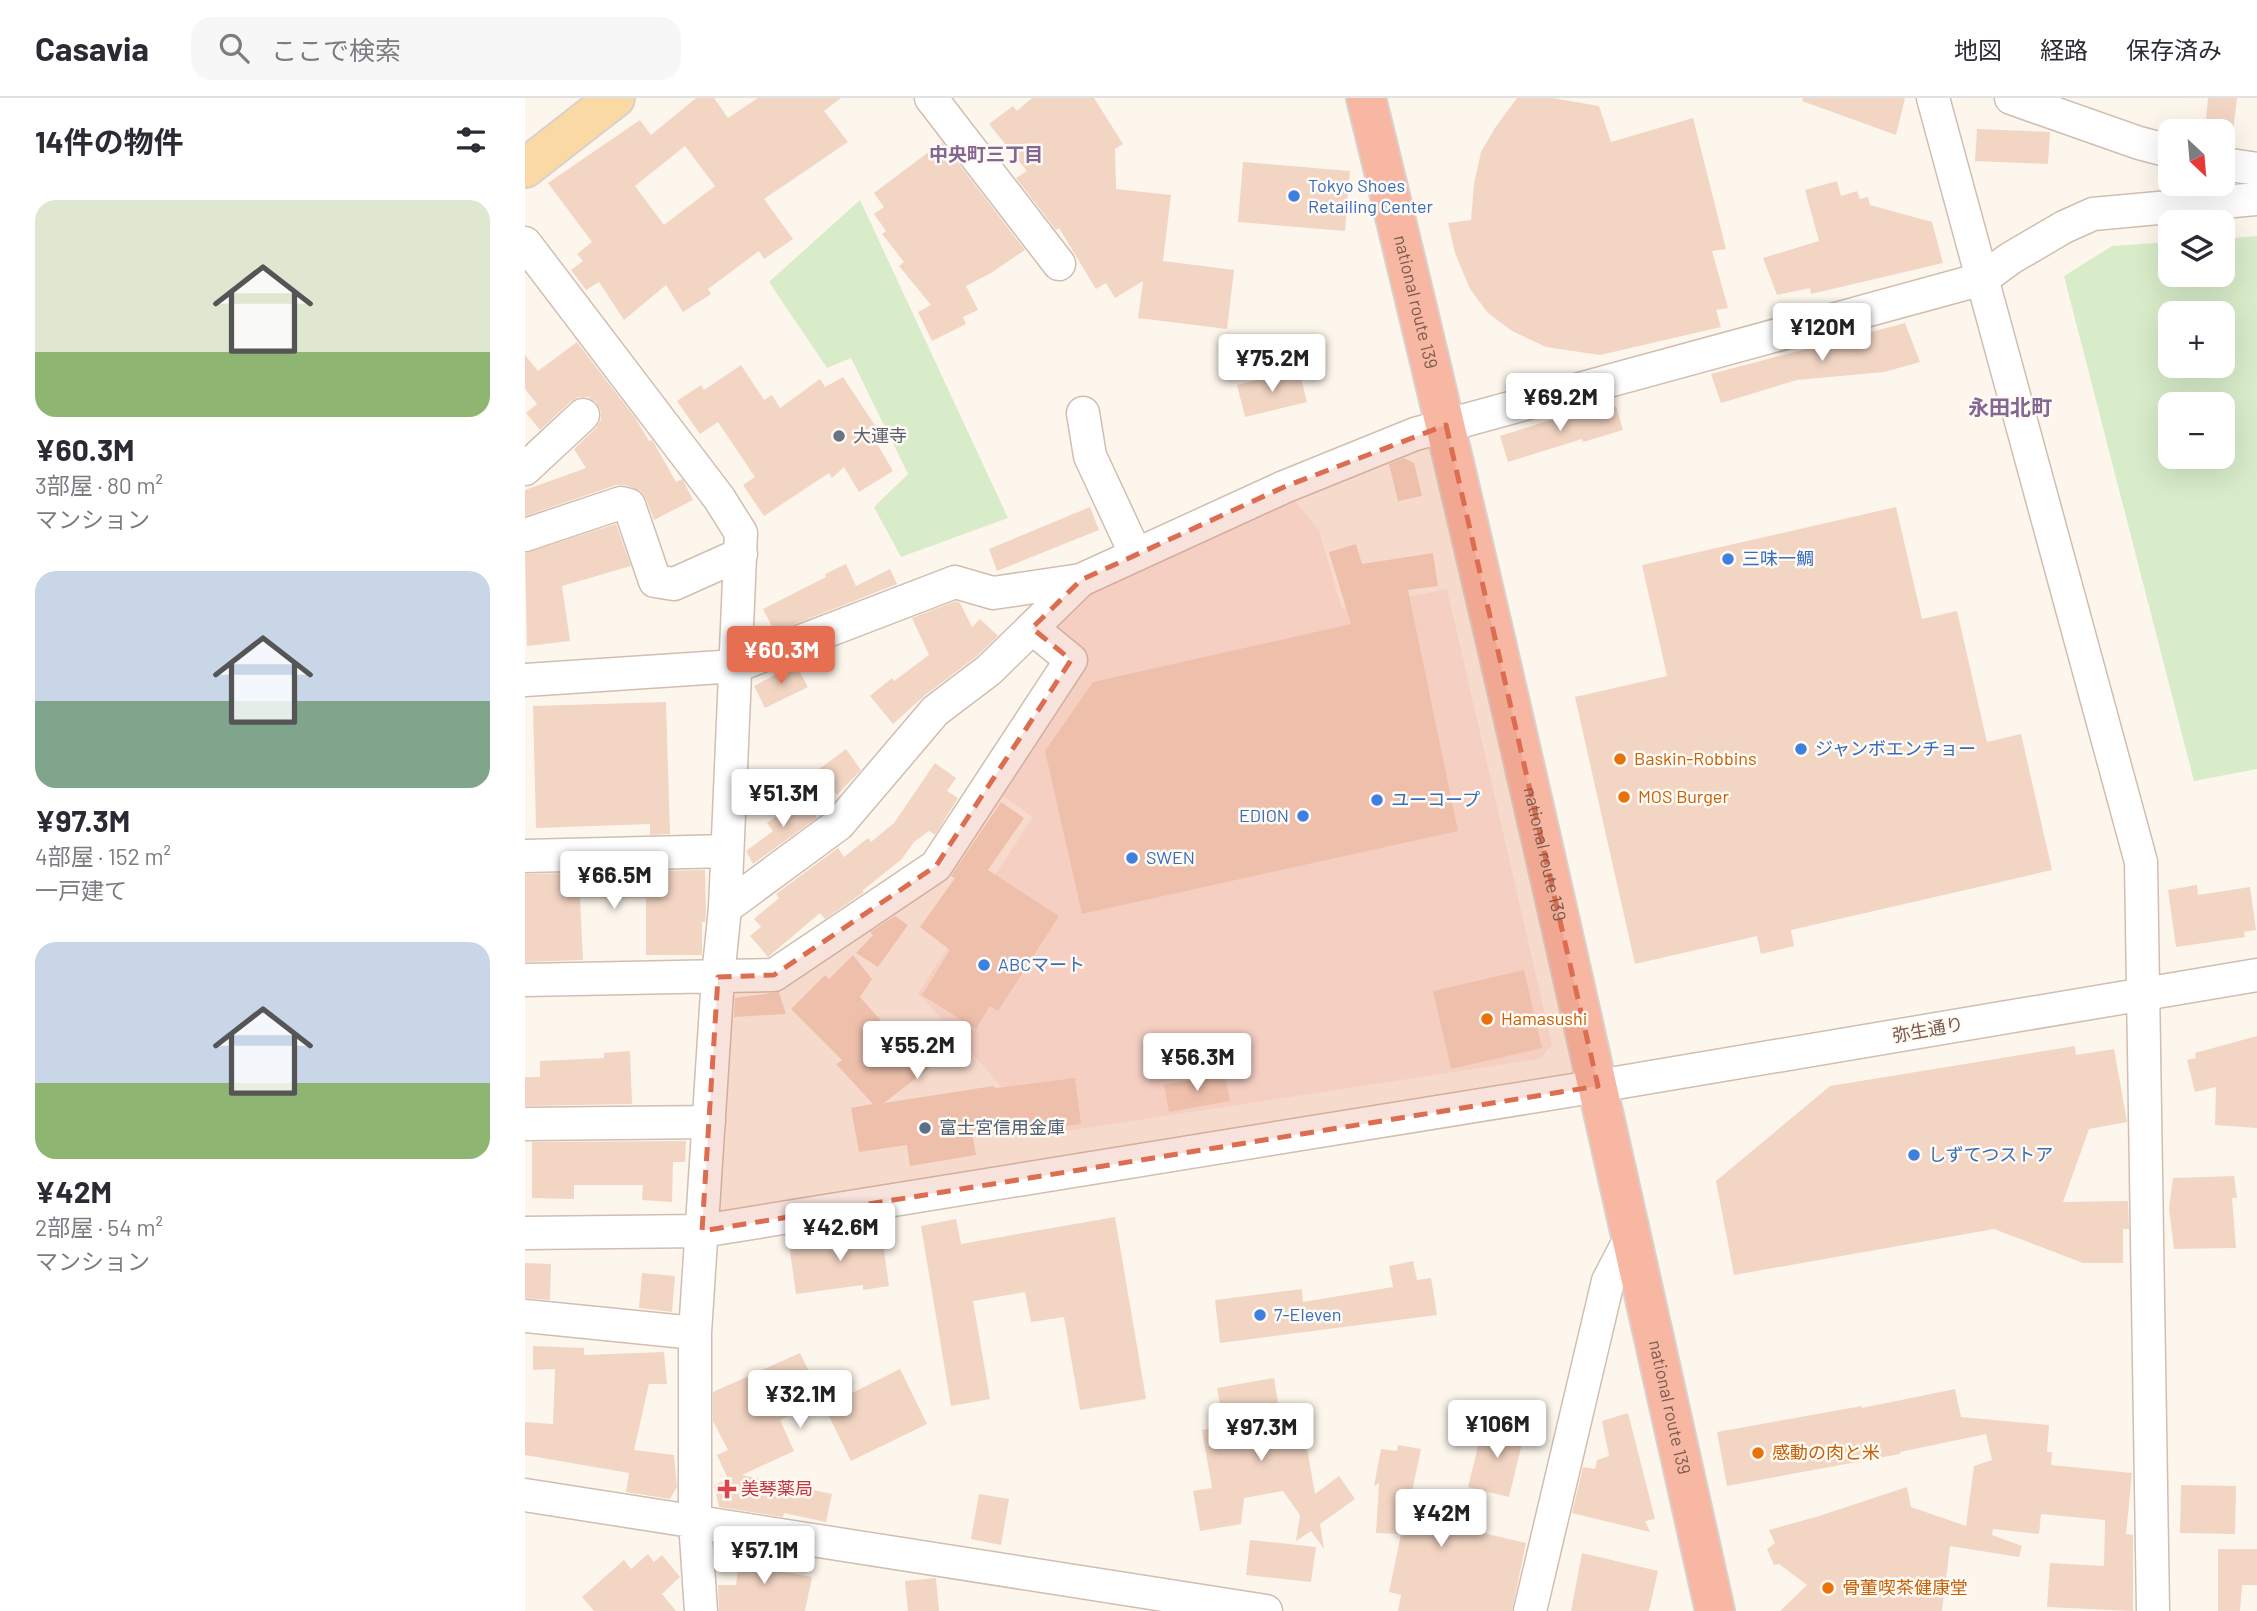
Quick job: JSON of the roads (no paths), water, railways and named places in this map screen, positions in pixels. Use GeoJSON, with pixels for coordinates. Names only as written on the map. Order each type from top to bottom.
{"type":"FeatureCollection","features":[{"type":"Feature","properties":{"kind":"highway","name":"national route 139"},"geometry":{"type":"LineString","coordinates":[[1366,98],[1446,425],[1715,1611]]}},
{"type":"Feature","properties":{"kind":"main road"},"geometry":{"type":"LineString","coordinates":[[525,168],[615,98]]}},
{"type":"Feature","properties":{"kind":"street"},"geometry":{"type":"LineString","coordinates":[[931,98],[1059,264]]}},
{"type":"Feature","properties":{"kind":"street"},"geometry":{"type":"LineString","coordinates":[[1933,98],[2141,862],[2153,1611]]}},
{"type":"Feature","properties":{"kind":"street"},"geometry":{"type":"LineString","coordinates":[[2011,98],[2158,148]]}},
{"type":"Feature","properties":{"kind":"street"},"geometry":{"type":"LineString","coordinates":[[2235,166],[2257,169]]}},
{"type":"Feature","properties":{"kind":"street"},"geometry":{"type":"LineString","coordinates":[[525,680],[736,666],[955,582],[993,593],[1081,580],[1284,487],[1415,434],[1982,279],[2011,258],[2092,214],[2257,199]]}},
{"type":"Feature","properties":{"kind":"street"},"geometry":{"type":"LineString","coordinates":[[525,243],[719,498],[741,533],[725,908],[718,977],[695,1333],[695,1522],[701,1611]]}},
{"type":"Feature","properties":{"kind":"street"},"geometry":{"type":"LineString","coordinates":[[1083,413],[1090,456],[1136,555]]}},
{"type":"Feature","properties":{"kind":"street"},"geometry":{"type":"LineString","coordinates":[[525,469],[583,415]]}},
{"type":"Feature","properties":{"kind":"street"},"geometry":{"type":"LineString","coordinates":[[525,535],[621,503],[629,505],[655,581],[674,584],[741,554]]}},
{"type":"Feature","properties":{"kind":"street"},"geometry":{"type":"LineString","coordinates":[[725,908],[839,824],[935,710],[989,670],[1081,580]]}},
{"type":"Feature","properties":{"kind":"street"},"geometry":{"type":"LineString","coordinates":[[525,980],[774,975],[936,866],[1071,660],[1032,628]]}},
{"type":"Feature","properties":{"kind":"street"},"geometry":{"type":"LineString","coordinates":[[525,856],[727,851]]}},
{"type":"Feature","properties":{"kind":"street","name":"弥生通り"},"geometry":{"type":"LineString","coordinates":[[525,1233],[702,1230],[1598,1086],[2257,975]]}},
{"type":"Feature","properties":{"kind":"street"},"geometry":{"type":"LineString","coordinates":[[525,1124],[709,1122]]}},
{"type":"Feature","properties":{"kind":"street"},"geometry":{"type":"LineString","coordinates":[[1530,1611],[1608,1281],[1631,1237]]}},
{"type":"Feature","properties":{"kind":"street"},"geometry":{"type":"LineString","coordinates":[[525,1316],[695,1333]]}},
{"type":"Feature","properties":{"kind":"street"},"geometry":{"type":"LineString","coordinates":[[525,1495],[1266,1611]]}},
{"type":"Feature","properties":{"kind":"place","name":"Tokyo Shoes Retailing Center"},"geometry":{"type":"Point","coordinates":[1294,196]}},
{"type":"Feature","properties":{"kind":"place","name":"大運寺"},"geometry":{"type":"Point","coordinates":[839,436]}},
{"type":"Feature","properties":{"kind":"place","name":"三味一鯛"},"geometry":{"type":"Point","coordinates":[1728,559]}},
{"type":"Feature","properties":{"kind":"place","name":"ジャンボエンチョー"},"geometry":{"type":"Point","coordinates":[1801,749]}},
{"type":"Feature","properties":{"kind":"place","name":"Baskin-Robbins"},"geometry":{"type":"Point","coordinates":[1620,759]}},
{"type":"Feature","properties":{"kind":"place","name":"MOS Burger"},"geometry":{"type":"Point","coordinates":[1624,797]}},
{"type":"Feature","properties":{"kind":"place","name":"ユーコープ"},"geometry":{"type":"Point","coordinates":[1377,800]}},
{"type":"Feature","properties":{"kind":"place","name":"EDION"},"geometry":{"type":"Point","coordinates":[1303,816]}},
{"type":"Feature","properties":{"kind":"place","name":"SWEN"},"geometry":{"type":"Point","coordinates":[1132,858]}},
{"type":"Feature","properties":{"kind":"place","name":"ABCマート"},"geometry":{"type":"Point","coordinates":[984,965]}},
{"type":"Feature","properties":{"kind":"place","name":"Hamasushi"},"geometry":{"type":"Point","coordinates":[1487,1019]}},
{"type":"Feature","properties":{"kind":"place","name":"富士宮信用金庫"},"geometry":{"type":"Point","coordinates":[925,1128]}},
{"type":"Feature","properties":{"kind":"place","name":"しずてつストア"},"geometry":{"type":"Point","coordinates":[1914,1155]}},
{"type":"Feature","properties":{"kind":"place","name":"7-Eleven"},"geometry":{"type":"Point","coordinates":[1260,1315]}},
{"type":"Feature","properties":{"kind":"place","name":"感動の肉と米"},"geometry":{"type":"Point","coordinates":[1758,1453]}},
{"type":"Feature","properties":{"kind":"place","name":"美琴薬局"},"geometry":{"type":"Point","coordinates":[727,1489]}},
{"type":"Feature","properties":{"kind":"place","name":"骨董喫茶健康堂"},"geometry":{"type":"Point","coordinates":[1828,1588]}},
{"type":"Feature","properties":{"kind":"district","name":"中央町三丁目"},"geometry":{"type":"Point","coordinates":[986,154]}},
{"type":"Feature","properties":{"kind":"district","name":"永田北町"},"geometry":{"type":"Point","coordinates":[2010,408]}}]}
